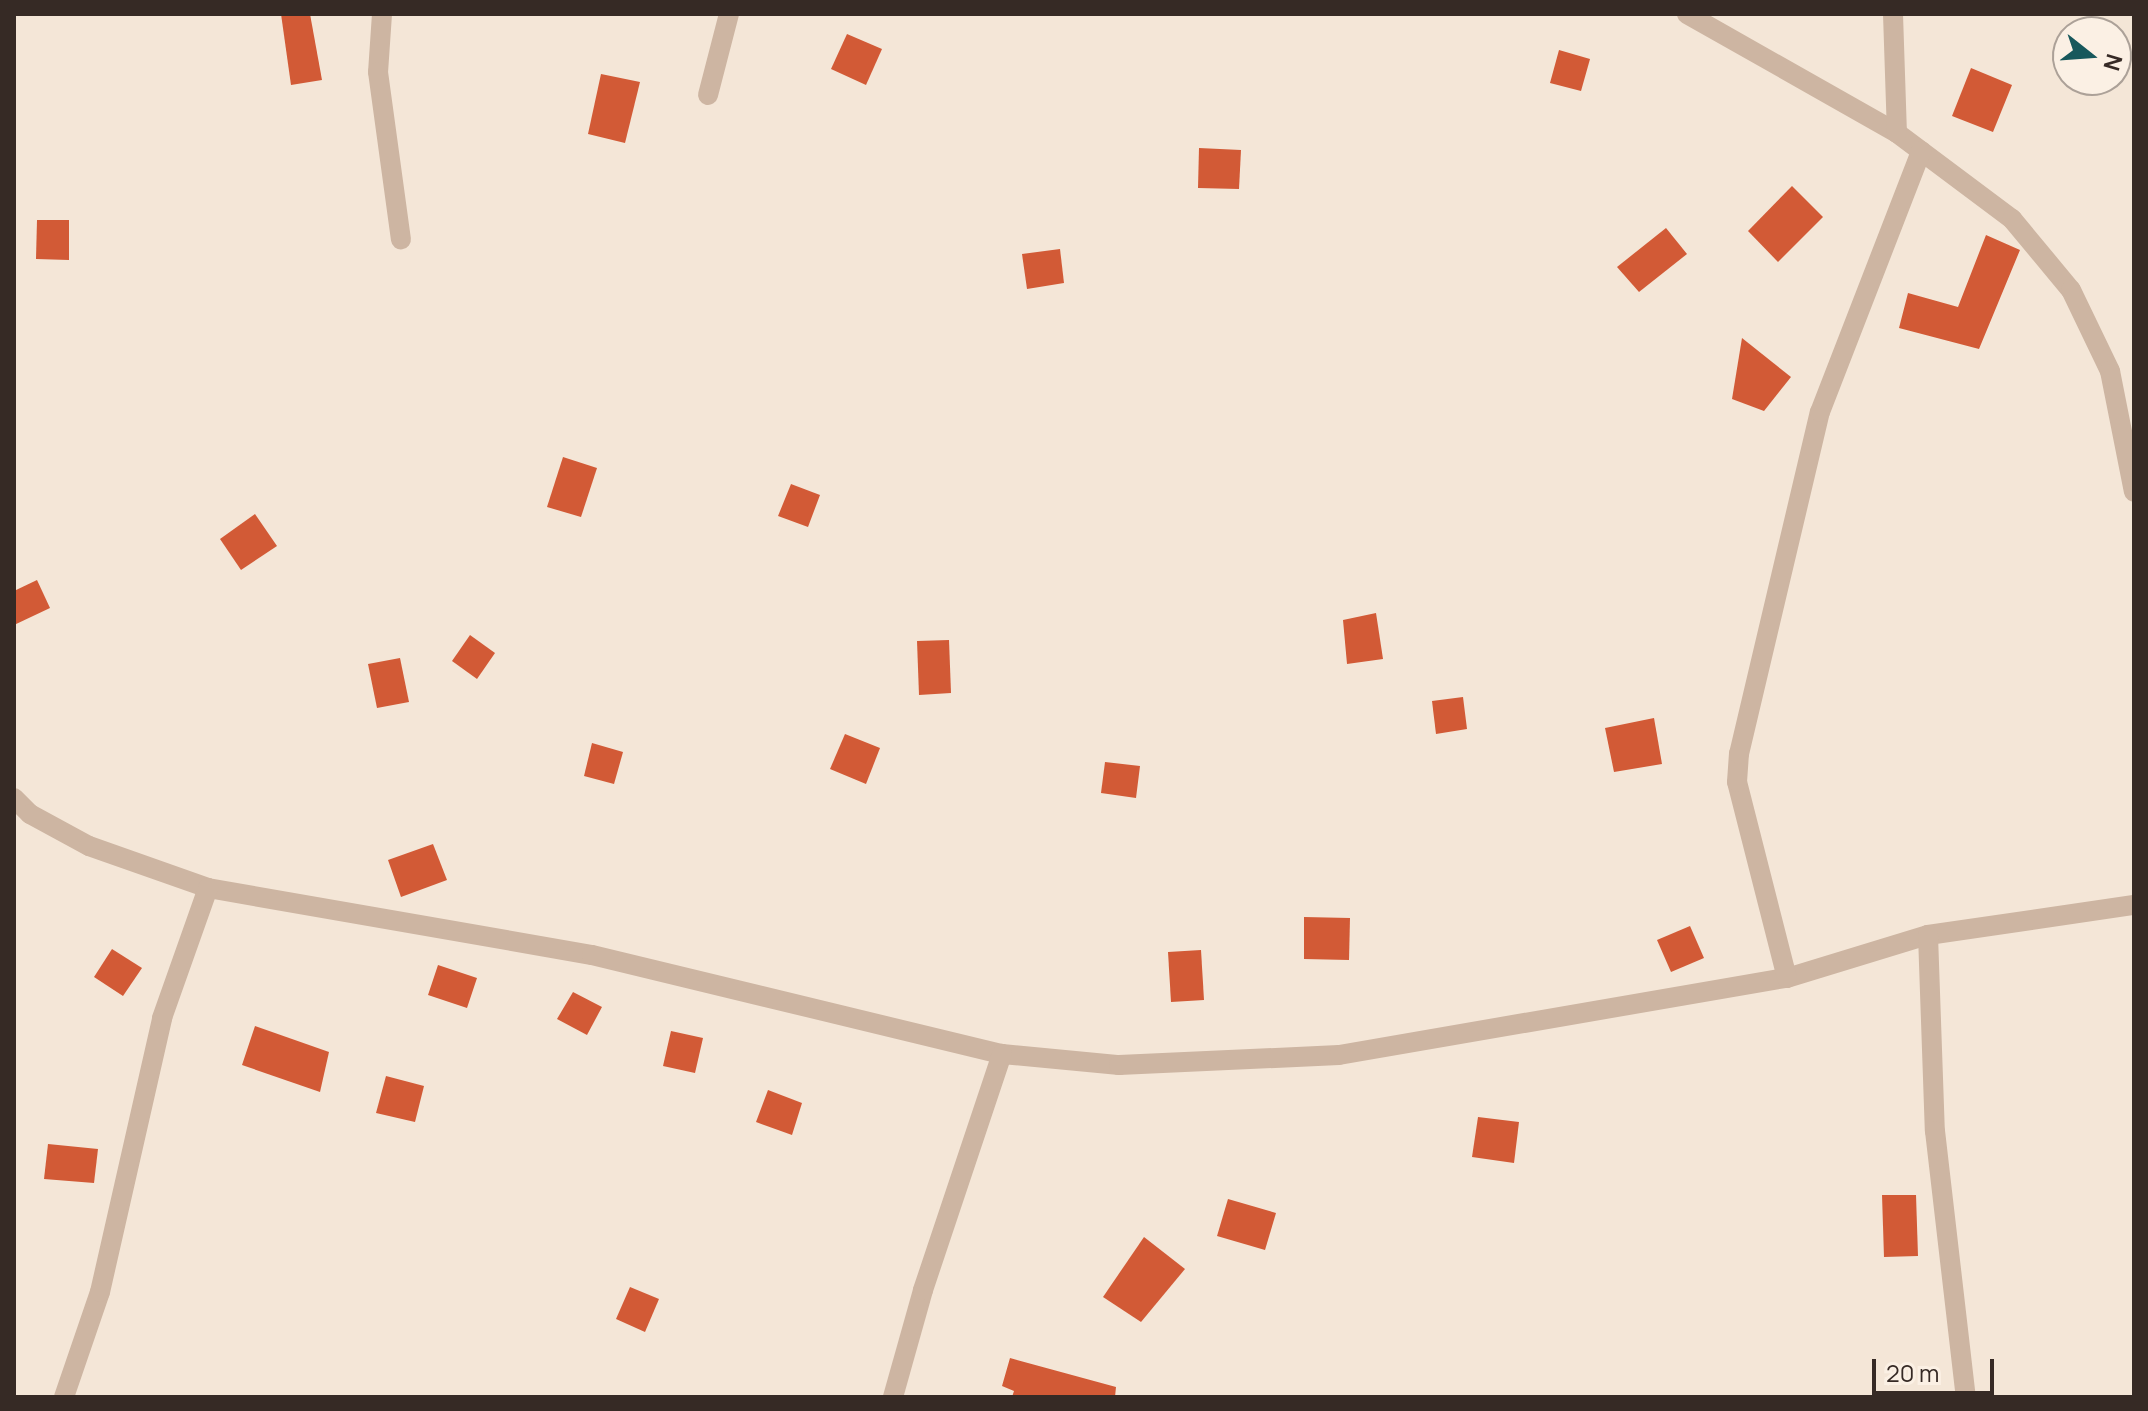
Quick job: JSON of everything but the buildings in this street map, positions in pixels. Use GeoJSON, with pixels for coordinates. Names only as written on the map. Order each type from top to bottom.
{"type":"FeatureCollection","features":[{"type":"Feature","properties":{"kind":"street"},"geometry":{"type":"LineString","coordinates":[[382,14],[378,72],[401,239]]}},
{"type":"Feature","properties":{"kind":"street"},"geometry":{"type":"LineString","coordinates":[[708,95],[729,14]]}},
{"type":"Feature","properties":{"kind":"street"},"geometry":{"type":"LineString","coordinates":[[1687,14],[1897,133],[2012,219],[2071,290],[2110,371],[2134,492]]}},
{"type":"Feature","properties":{"kind":"street"},"geometry":{"type":"LineString","coordinates":[[1893,14],[1897,133]]}},
{"type":"Feature","properties":{"kind":"street"},"geometry":{"type":"LineString","coordinates":[[1787,978],[1737,782],[1739,754],[1820,412],[1921,151]]}},
{"type":"Feature","properties":{"kind":"street"},"geometry":{"type":"LineString","coordinates":[[14,798],[30,814],[89,846],[208,888],[592,955],[1002,1054],[1119,1065],[1339,1055],[1787,978],[1928,935],[2134,905]]}},
{"type":"Feature","properties":{"kind":"street"},"geometry":{"type":"LineString","coordinates":[[64,1397],[100,1292],[162,1018],[208,888]]}},
{"type":"Feature","properties":{"kind":"street"},"geometry":{"type":"LineString","coordinates":[[1928,935],[1935,1131],[1966,1397]]}},
{"type":"Feature","properties":{"kind":"street"},"geometry":{"type":"LineString","coordinates":[[893,1397],[923,1290],[1002,1054]]}}]}
